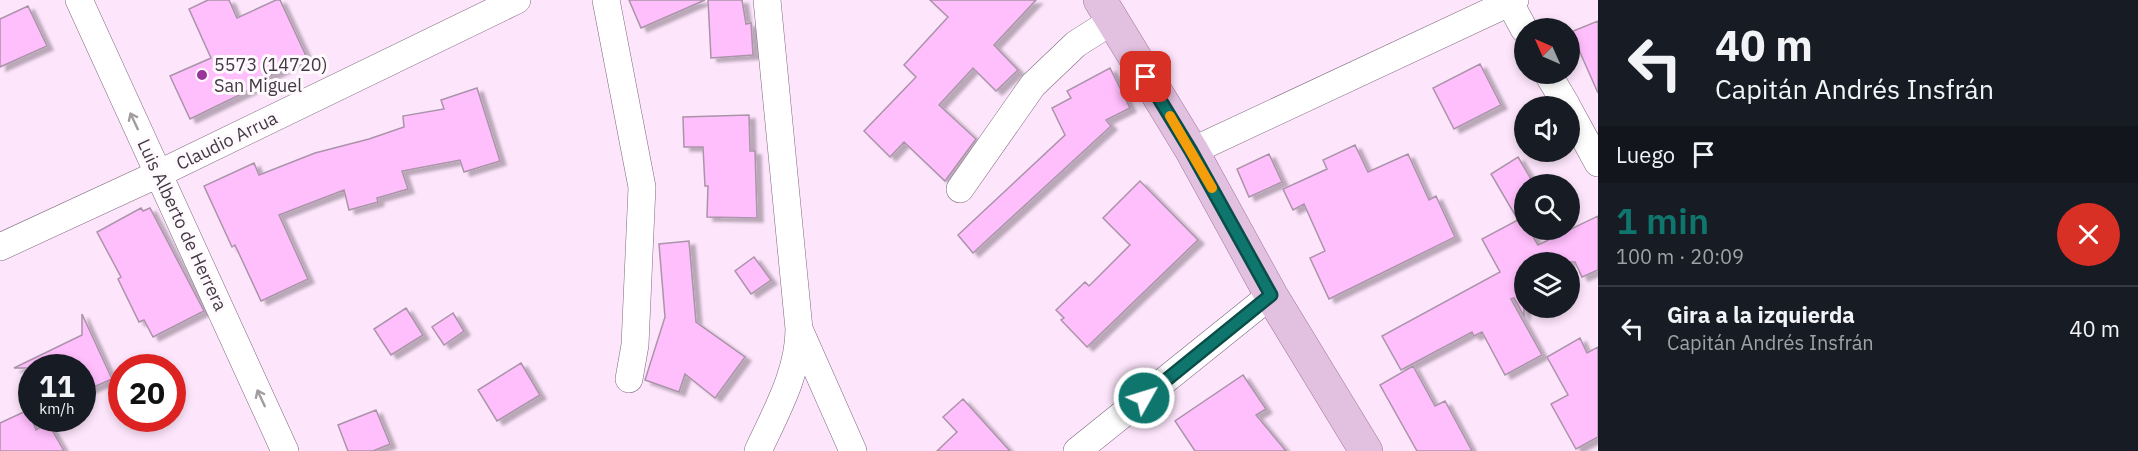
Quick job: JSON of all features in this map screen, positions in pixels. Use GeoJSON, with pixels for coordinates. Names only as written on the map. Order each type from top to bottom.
{"type":"FeatureCollection","features":[{"type":"Feature","properties":{"kind":"main road"},"geometry":{"type":"LineString","coordinates":[[1106,10],[1191,151],[1271,295],[1366,451]]}},
{"type":"Feature","properties":{"kind":"street","name":"Luis Alberto de Herrera"},"geometry":{"type":"LineString","coordinates":[[79,0],[285,451]]}},
{"type":"Feature","properties":{"kind":"street","name":"Claudio Arrua"},"geometry":{"type":"LineString","coordinates":[[0,247],[158,174],[517,0]]}},
{"type":"Feature","properties":{"kind":"street"},"geometry":{"type":"LineString","coordinates":[[606,0],[642,187],[635,345],[629,379]]}},
{"type":"Feature","properties":{"kind":"street"},"geometry":{"type":"LineString","coordinates":[[758,451],[792,375],[799,347],[767,0]]}},
{"type":"Feature","properties":{"kind":"street"},"geometry":{"type":"LineString","coordinates":[[1191,151],[1512,2],[1519,18]]}},
{"type":"Feature","properties":{"kind":"street"},"geometry":{"type":"LineString","coordinates":[[960,189],[1033,85],[1076,45],[1106,10]]}},
{"type":"Feature","properties":{"kind":"street"},"geometry":{"type":"LineString","coordinates":[[1580,130],[1598,163]]}},
{"type":"Feature","properties":{"kind":"street"},"geometry":{"type":"LineString","coordinates":[[1077,451],[1271,295]]}},
{"type":"Feature","properties":{"kind":"street"},"geometry":{"type":"LineString","coordinates":[[799,329],[853,451]]}},
{"type":"Feature","properties":{"kind":"building"},"geometry":{"type":"Polygon","coordinates":[[[208,0],[229,0],[237,18],[280,0],[307,58],[265,78],[266,82],[190,119],[170,76],[211,58],[189,9],[208,0]]]}},
{"type":"Feature","properties":{"kind":"building"},"geometry":{"type":"Polygon","coordinates":[[[629,0],[705,0],[641,28],[629,0]]]}},
{"type":"Feature","properties":{"kind":"building"},"geometry":{"type":"Polygon","coordinates":[[[708,0],[742,0],[746,24],[751,23],[753,55],[711,58],[708,0]]]}},
{"type":"Feature","properties":{"kind":"building"},"geometry":{"type":"Polygon","coordinates":[[[930,0],[1036,0],[994,45],[1018,70],[996,91],[973,68],[939,105],[976,139],[945,181],[904,142],[890,157],[864,131],[916,77],[904,65],[948,17],[930,0]]]}},
{"type":"Feature","properties":{"kind":"building"},"geometry":{"type":"Polygon","coordinates":[[[28,6],[47,46],[0,67],[0,19],[28,6]]]}},
{"type":"Feature","properties":{"kind":"building"},"geometry":{"type":"Polygon","coordinates":[[[1598,21],[1598,93],[1580,52],[1580,28],[1598,21]]]}},
{"type":"Feature","properties":{"kind":"building"},"geometry":{"type":"Polygon","coordinates":[[[1480,64],[1501,105],[1454,129],[1433,88],[1480,64]]]}},
{"type":"Feature","properties":{"kind":"building"},"geometry":{"type":"Polygon","coordinates":[[[1110,68],[1130,108],[1106,120],[1111,126],[973,253],[958,235],[1065,135],[1052,108],[1071,98],[1067,91],[1110,68]]]}},
{"type":"Feature","properties":{"kind":"building"},"geometry":{"type":"Polygon","coordinates":[[[477,88],[500,161],[464,172],[460,160],[402,171],[408,189],[377,198],[378,202],[349,210],[344,190],[279,215],[308,279],[261,301],[235,245],[232,247],[204,186],[254,163],[259,175],[315,153],[404,127],[403,116],[444,109],[441,100],[477,88]]]}},
{"type":"Feature","properties":{"kind":"building"},"geometry":{"type":"Polygon","coordinates":[[[749,115],[750,151],[755,151],[757,218],[707,217],[708,186],[705,186],[703,147],[684,147],[683,117],[749,115]]]}},
{"type":"Feature","properties":{"kind":"building"},"geometry":{"type":"Polygon","coordinates":[[[1355,145],[1368,172],[1408,154],[1429,200],[1436,196],[1455,237],[1329,299],[1310,258],[1325,251],[1304,204],[1293,210],[1283,189],[1327,169],[1323,160],[1355,145]]]}},
{"type":"Feature","properties":{"kind":"building"},"geometry":{"type":"Polygon","coordinates":[[[1269,154],[1282,182],[1249,197],[1237,169],[1269,154]]]}},
{"type":"Feature","properties":{"kind":"building"},"geometry":{"type":"Polygon","coordinates":[[[1514,160],[1514,162],[1521,162],[1528,174],[1514,174],[1514,213],[1491,174],[1514,160]]]}},
{"type":"Feature","properties":{"kind":"building"},"geometry":{"type":"Polygon","coordinates":[[[1140,181],[1198,240],[1087,347],[1061,320],[1064,318],[1056,310],[1085,282],[1089,286],[1130,245],[1103,218],[1140,181]]]}},
{"type":"Feature","properties":{"kind":"building"},"geometry":{"type":"Polygon","coordinates":[[[141,208],[143,211],[150,208],[204,311],[153,337],[144,320],[139,322],[118,279],[121,277],[97,232],[141,208]]]}},
{"type":"Feature","properties":{"kind":"building"},"geometry":{"type":"Polygon","coordinates":[[[1598,216],[1598,270],[1582,277],[1580,252],[1514,252],[1514,298],[1511,299],[1514,304],[1514,318],[1522,318],[1542,355],[1505,375],[1482,332],[1474,336],[1472,332],[1401,370],[1382,336],[1500,272],[1482,239],[1514,222],[1514,240],[1535,240],[1538,245],[1548,240],[1580,240],[1580,225],[1598,216]]]}},
{"type":"Feature","properties":{"kind":"building"},"geometry":{"type":"Polygon","coordinates":[[[689,241],[696,322],[745,357],[715,398],[685,374],[679,392],[645,380],[665,317],[659,244],[689,241]]]}},
{"type":"Feature","properties":{"kind":"building"},"geometry":{"type":"Polygon","coordinates":[[[754,257],[771,280],[751,294],[735,271],[754,257]]]}},
{"type":"Feature","properties":{"kind":"building"},"geometry":{"type":"Polygon","coordinates":[[[406,308],[423,335],[391,355],[374,329],[406,308]]]}},
{"type":"Feature","properties":{"kind":"building"},"geometry":{"type":"Polygon","coordinates":[[[453,313],[464,331],[444,345],[432,327],[453,313]]]}},
{"type":"Feature","properties":{"kind":"building"},"geometry":{"type":"Polygon","coordinates":[[[82,314],[108,370],[108,381],[96,386],[96,354],[43,354],[82,335],[82,314]]]}},
{"type":"Feature","properties":{"kind":"building"},"geometry":{"type":"Polygon","coordinates":[[[1580,338],[1587,353],[1598,347],[1598,437],[1576,449],[1551,404],[1568,395],[1547,357],[1580,338]]]}},
{"type":"Feature","properties":{"kind":"building"},"geometry":{"type":"Polygon","coordinates":[[[521,363],[540,395],[497,421],[478,390],[521,363]]]}},
{"type":"Feature","properties":{"kind":"building"},"geometry":{"type":"Polygon","coordinates":[[[1413,366],[1435,406],[1445,401],[1472,451],[1417,451],[1380,385],[1413,366]]]}},
{"type":"Feature","properties":{"kind":"building"},"geometry":{"type":"Polygon","coordinates":[[[1243,375],[1266,409],[1256,415],[1286,451],[1195,451],[1175,421],[1243,375]]]}},
{"type":"Feature","properties":{"kind":"building"},"geometry":{"type":"Polygon","coordinates":[[[963,399],[1010,451],[937,451],[957,432],[943,417],[963,399]]]}},
{"type":"Feature","properties":{"kind":"building"},"geometry":{"type":"Polygon","coordinates":[[[376,410],[390,444],[373,451],[348,451],[338,425],[376,410]]]}},
{"type":"Feature","properties":{"kind":"building"},"geometry":{"type":"Polygon","coordinates":[[[18,415],[18,432],[53,432],[64,451],[0,451],[0,423],[18,415]]]}},
{"type":"Feature","properties":{"kind":"slow traffic"},"geometry":{"type":"LineString","coordinates":[[1170,116],[1212,188]]}},
{"type":"Feature","properties":{"kind":"place","name":"5573 (14720) San Miguel"},"geometry":{"type":"Point","coordinates":[202,75]}},
{"type":"Feature","properties":{"kind":"route"},"geometry":{"type":"LineString","coordinates":[[1144,398],[1271,295],[1191,151],[1146,77]]}}]}
